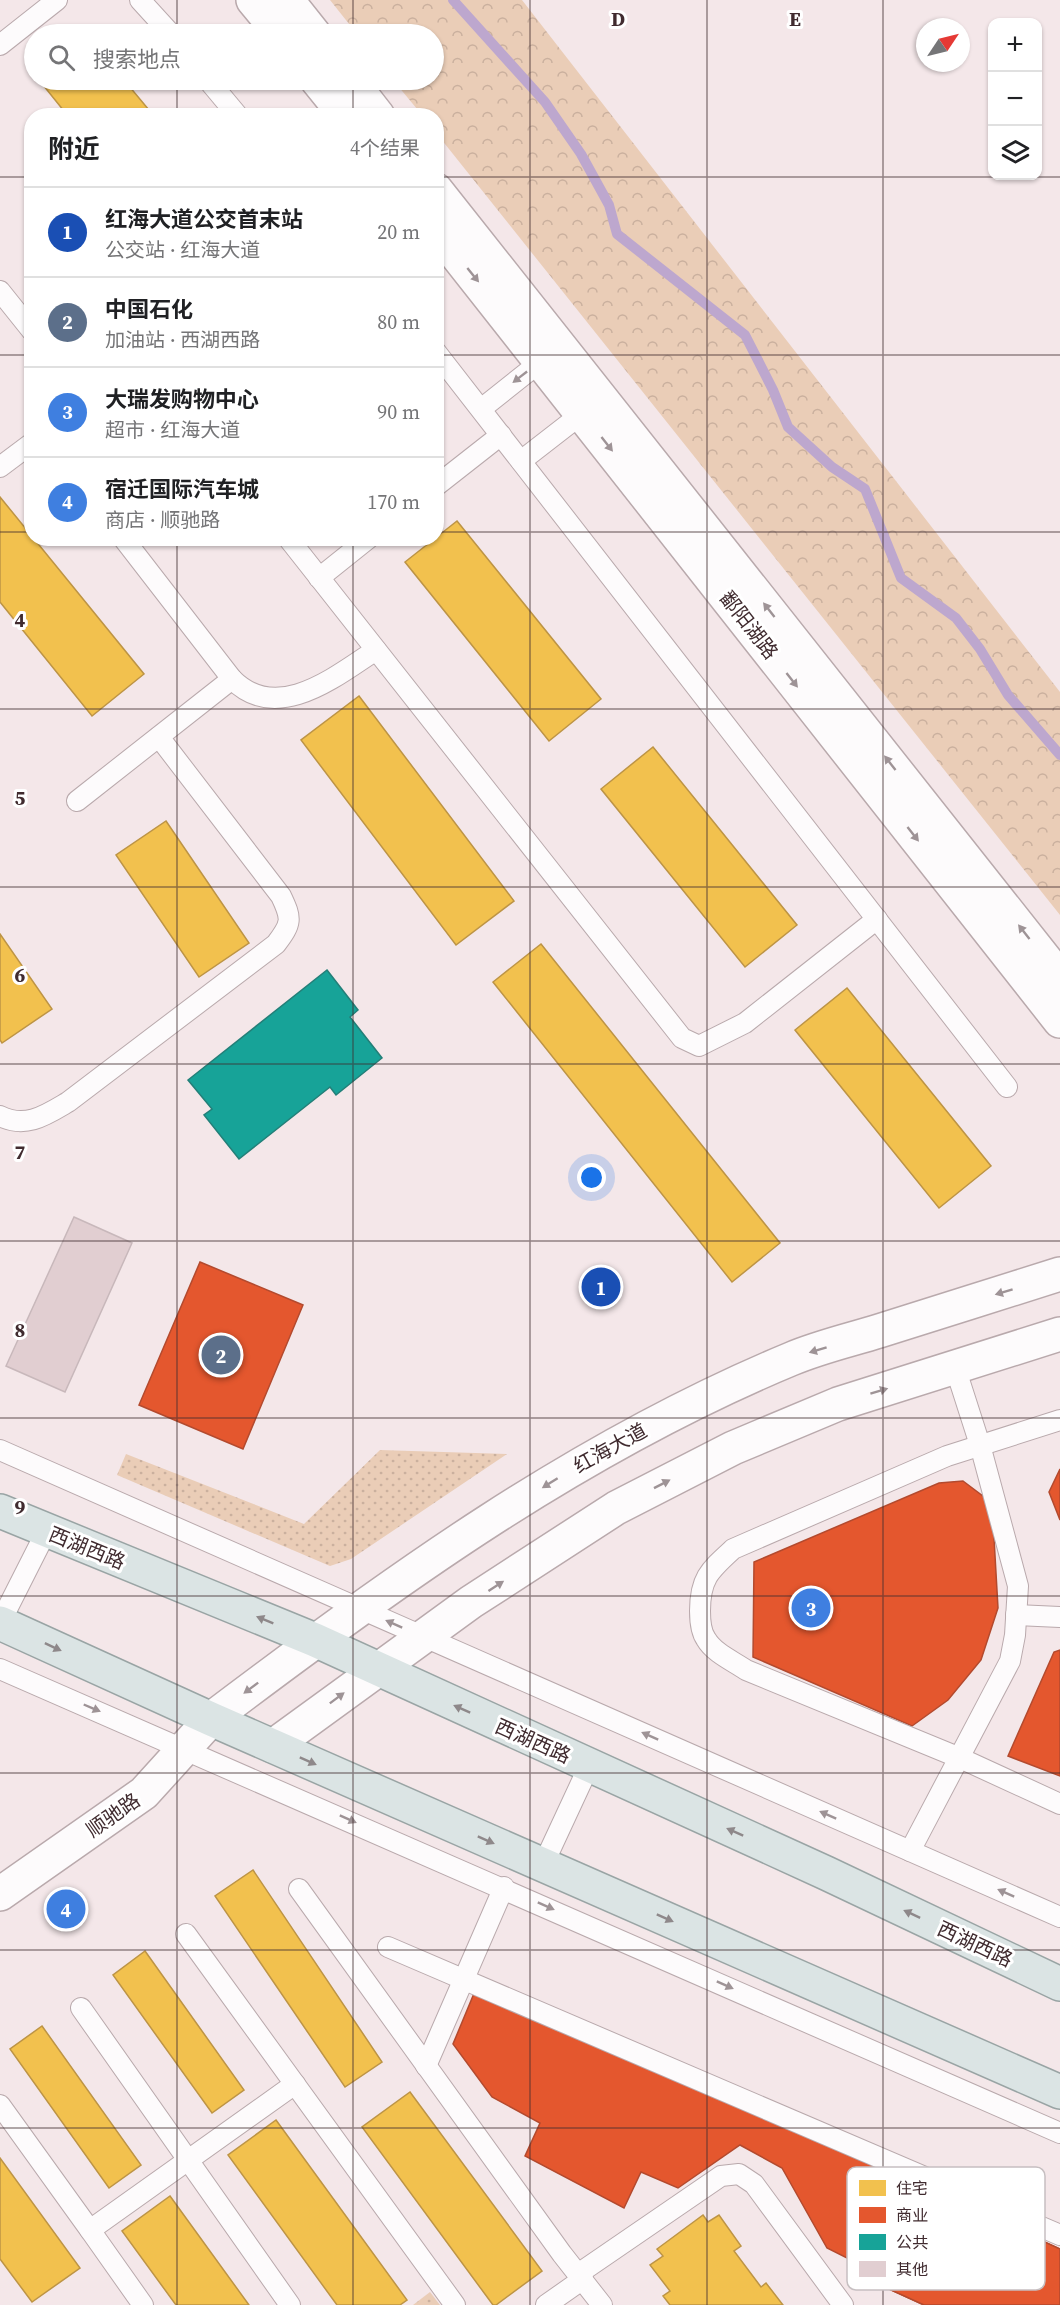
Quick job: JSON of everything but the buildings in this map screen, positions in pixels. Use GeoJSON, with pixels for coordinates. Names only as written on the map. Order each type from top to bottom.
{"type":"FeatureCollection","features":[{"type":"Feature","properties":{"kind":"main road","name":"西湖西路"},"geometry":{"type":"LineString","coordinates":[[0,1511],[46,1532],[315,1640],[826,1873],[1060,1984]]}},
{"type":"Feature","properties":{"kind":"main road"},"geometry":{"type":"LineString","coordinates":[[0,1623],[211,1719],[1060,2092]]}},
{"type":"Feature","properties":{"kind":"street"},"geometry":{"type":"LineString","coordinates":[[253,0],[273,24]]}},
{"type":"Feature","properties":{"kind":"street"},"geometry":{"type":"LineString","coordinates":[[287,0],[306,24]]}},
{"type":"Feature","properties":{"kind":"street"},"geometry":{"type":"LineString","coordinates":[[325,90],[340,108]]}},
{"type":"Feature","properties":{"kind":"street"},"geometry":{"type":"LineString","coordinates":[[358,90],[372,108]]}},
{"type":"Feature","properties":{"kind":"street","name":"鄱阳湖路"},"geometry":{"type":"LineString","coordinates":[[444,200],[551,353],[1060,1021]]}},
{"type":"Feature","properties":{"kind":"street","name":"鄱阳湖路"},"geometry":{"type":"LineString","coordinates":[[444,238],[551,353]]}},
{"type":"Feature","properties":{"kind":"street","name":"鄱阳湖路"},"geometry":{"type":"LineString","coordinates":[[592,406],[1060,978]]}},
{"type":"Feature","properties":{"kind":"street","name":"红海大道"},"geometry":{"type":"LineString","coordinates":[[211,1719],[315,1640],[441,1551],[590,1457],[690,1404],[794,1358],[1060,1274]]}},
{"type":"Feature","properties":{"kind":"street"},"geometry":{"type":"LineString","coordinates":[[273,1746],[375,1669],[616,1508],[733,1448],[838,1404],[1060,1334]]}},
{"type":"Feature","properties":{"kind":"street","name":"顺驰路"},"geometry":{"type":"LineString","coordinates":[[0,1894],[144,1793],[211,1719]]}},
{"type":"Feature","properties":{"kind":"lane"},"geometry":{"type":"LineString","coordinates":[[27,24],[57,0]]}},
{"type":"Feature","properties":{"kind":"lane"},"geometry":{"type":"LineString","coordinates":[[140,0],[162,24]]}},
{"type":"Feature","properties":{"kind":"lane"},"geometry":{"type":"LineString","coordinates":[[0,45],[24,26]]}},
{"type":"Feature","properties":{"kind":"lane"},"geometry":{"type":"LineString","coordinates":[[216,90],[231,108]]}},
{"type":"Feature","properties":{"kind":"lane"},"geometry":{"type":"LineString","coordinates":[[0,291],[24,321]]}},
{"type":"Feature","properties":{"kind":"lane"},"geometry":{"type":"LineString","coordinates":[[481,409],[551,353]]}},
{"type":"Feature","properties":{"kind":"lane"},"geometry":{"type":"LineString","coordinates":[[444,362],[1007,1088]]}},
{"type":"Feature","properties":{"kind":"lane"},"geometry":{"type":"LineString","coordinates":[[521,461],[592,406]]}},
{"type":"Feature","properties":{"kind":"lane"},"geometry":{"type":"LineString","coordinates":[[444,480],[501,435]]}},
{"type":"Feature","properties":{"kind":"lane"},"geometry":{"type":"LineString","coordinates":[[0,467],[24,449]]}},
{"type":"Feature","properties":{"kind":"lane"},"geometry":{"type":"LineString","coordinates":[[129,546],[232,679],[240,687],[261,697],[299,695],[313,690],[376,650]]}},
{"type":"Feature","properties":{"kind":"lane"},"geometry":{"type":"LineString","coordinates":[[294,546],[682,1038],[699,1046],[745,1023],[877,919]]}},
{"type":"Feature","properties":{"kind":"lane"},"geometry":{"type":"LineString","coordinates":[[319,578],[359,546]]}},
{"type":"Feature","properties":{"kind":"lane"},"geometry":{"type":"LineString","coordinates":[[77,801],[232,679]]}},
{"type":"Feature","properties":{"kind":"lane"},"geometry":{"type":"LineString","coordinates":[[0,1116],[24,1122],[41,1119],[68,1102],[276,944],[287,929],[290,916],[281,896],[159,737]]}},
{"type":"Feature","properties":{"kind":"lane"},"geometry":{"type":"LineString","coordinates":[[910,1851],[1010,1661],[1016,1615],[1018,1586],[980,1446],[955,1367]]}},
{"type":"Feature","properties":{"kind":"lane"},"geometry":{"type":"LineString","coordinates":[[1060,1420],[947,1456],[734,1549],[711,1569],[700,1589],[700,1618],[705,1638],[719,1652],[746,1670],[960,1758],[1060,1804]]}},
{"type":"Feature","properties":{"kind":"lane"},"geometry":{"type":"LineString","coordinates":[[0,1450],[1060,1917]]}},
{"type":"Feature","properties":{"kind":"lane"},"geometry":{"type":"LineString","coordinates":[[0,1623],[46,1532]]}},
{"type":"Feature","properties":{"kind":"lane"},"geometry":{"type":"LineString","coordinates":[[1016,1615],[1060,1617]]}},
{"type":"Feature","properties":{"kind":"lane"},"geometry":{"type":"LineString","coordinates":[[0,1669],[504,1887],[1060,2133]]}},
{"type":"Feature","properties":{"kind":"lane"},"geometry":{"type":"LineString","coordinates":[[543,1865],[589,1766]]}},
{"type":"Feature","properties":{"kind":"lane"},"geometry":{"type":"LineString","coordinates":[[426,2066],[504,1887]]}},
{"type":"Feature","properties":{"kind":"lane"},"geometry":{"type":"LineString","coordinates":[[299,1889],[602,2305]]}},
{"type":"Feature","properties":{"kind":"lane"},"geometry":{"type":"LineString","coordinates":[[186,1934],[455,2305]]}},
{"type":"Feature","properties":{"kind":"lane"},"geometry":{"type":"LineString","coordinates":[[388,1947],[901,2167]]}},
{"type":"Feature","properties":{"kind":"lane"},"geometry":{"type":"LineString","coordinates":[[81,2008],[290,2305]]}},
{"type":"Feature","properties":{"kind":"lane"},"geometry":{"type":"LineString","coordinates":[[90,2230],[295,2084]]}},
{"type":"Feature","properties":{"kind":"lane"},"geometry":{"type":"LineString","coordinates":[[0,2106],[143,2305]]}},
{"type":"Feature","properties":{"kind":"lane"},"geometry":{"type":"LineString","coordinates":[[546,2305],[580,2277],[721,2176],[739,2174],[754,2184],[843,2305]]}},
{"type":"Feature","properties":{"kind":"lane"},"geometry":{"type":"LineString","coordinates":[[1045,2229],[1060,2235]]}},
{"type":"Feature","properties":{"kind":"green space"},"geometry":{"type":"Polygon","coordinates":[[[330,0],[522,0],[1060,692],[1060,915],[444,143],[444,108],[416,108],[401,90],[444,90],[444,24],[349,24],[330,0]]]}},
{"type":"Feature","properties":{"kind":"green space"},"geometry":{"type":"Polygon","coordinates":[[[380,1450],[507,1454],[351,1559],[330,1566],[117,1475],[126,1454],[304,1524],[380,1450]]]}},
{"type":"Feature","properties":{"kind":"green space"},"geometry":{"type":"Polygon","coordinates":[[[430,2292],[440,2305],[413,2305],[430,2292]]]}},
{"type":"Feature","properties":{"kind":"waterway"},"geometry":{"type":"LineString","coordinates":[[453,0],[545,102],[581,154],[609,205],[617,234],[745,335],[773,390],[788,427],[832,467],[865,489],[901,578],[956,618],[980,649],[1008,695],[1060,755]]}},
{"type":"Feature","properties":{"kind":"place","name":"红海大道公交首末站"},"geometry":{"type":"Point","coordinates":[601,1287]}},
{"type":"Feature","properties":{"kind":"place","name":"中国石化"},"geometry":{"type":"Point","coordinates":[221,1355]}},
{"type":"Feature","properties":{"kind":"place","name":"大瑞发购物中心"},"geometry":{"type":"Point","coordinates":[811,1608]}},
{"type":"Feature","properties":{"kind":"place","name":"宿迁国际汽车城"},"geometry":{"type":"Point","coordinates":[66,1909]}}]}
